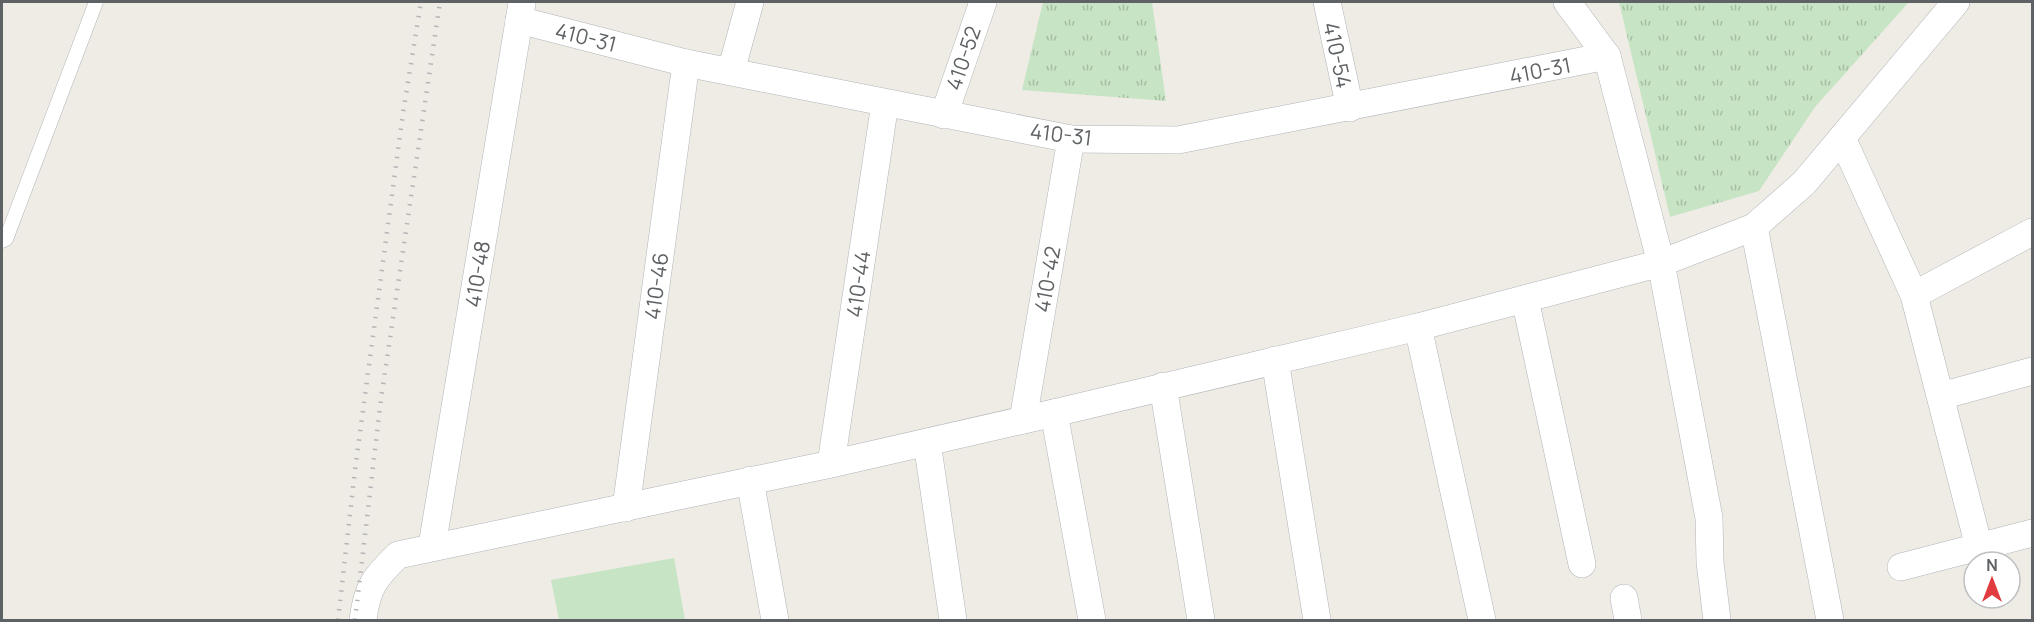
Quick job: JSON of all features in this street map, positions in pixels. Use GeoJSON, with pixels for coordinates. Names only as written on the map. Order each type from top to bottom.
{"type":"FeatureCollection","features":[{"type":"Feature","properties":{"kind":"street"},"geometry":{"type":"LineString","coordinates":[[731,71],[750,2]]}},
{"type":"Feature","properties":{"kind":"street","name":"410-52"},"geometry":{"type":"LineString","coordinates":[[944,115],[982,2]]}},
{"type":"Feature","properties":{"kind":"street","name":"410-54"},"geometry":{"type":"LineString","coordinates":[[1326,2],[1350,108]]}},
{"type":"Feature","properties":{"kind":"street"},"geometry":{"type":"LineString","coordinates":[[1567,2],[1607,56],[1661,263],[1709,518],[1710,562],[1717,621]]}},
{"type":"Feature","properties":{"kind":"street"},"geometry":{"type":"LineString","coordinates":[[363,621],[366,600],[375,577],[398,555],[432,546],[626,508],[831,464],[1418,327],[1661,263],[1754,227],[1804,183],[1956,2]]}},
{"type":"Feature","properties":{"kind":"street","name":"410-31"},"geometry":{"type":"LineString","coordinates":[[521,11],[686,63],[1071,139],[1178,140],[1607,56]]}},
{"type":"Feature","properties":{"kind":"street","name":"410-48"},"geometry":{"type":"LineString","coordinates":[[432,546],[521,11]]}},
{"type":"Feature","properties":{"kind":"street","name":"410-46"},"geometry":{"type":"LineString","coordinates":[[626,508],[686,63]]}},
{"type":"Feature","properties":{"kind":"street","name":"410-44"},"geometry":{"type":"LineString","coordinates":[[831,464],[885,103]]}},
{"type":"Feature","properties":{"kind":"street"},"geometry":{"type":"LineString","coordinates":[[1842,138],[1914,295],[1979,547]]}},
{"type":"Feature","properties":{"kind":"street","name":"410-42"},"geometry":{"type":"LineString","coordinates":[[1023,420],[1071,139]]}},
{"type":"Feature","properties":{"kind":"street"},"geometry":{"type":"LineString","coordinates":[[1754,227],[1830,621]]}},
{"type":"Feature","properties":{"kind":"street"},"geometry":{"type":"LineString","coordinates":[[1914,295],[2032,232]]}},
{"type":"Feature","properties":{"kind":"street"},"geometry":{"type":"LineString","coordinates":[[1525,299],[1582,564]]}},
{"type":"Feature","properties":{"kind":"street"},"geometry":{"type":"LineString","coordinates":[[1418,327],[1482,621]]}},
{"type":"Feature","properties":{"kind":"street"},"geometry":{"type":"LineString","coordinates":[[1275,360],[1317,621]]}},
{"type":"Feature","properties":{"kind":"street"},"geometry":{"type":"LineString","coordinates":[[1941,396],[2032,371]]}},
{"type":"Feature","properties":{"kind":"street"},"geometry":{"type":"LineString","coordinates":[[1163,386],[1202,621]]}},
{"type":"Feature","properties":{"kind":"street"},"geometry":{"type":"LineString","coordinates":[[1054,413],[1092,621]]}},
{"type":"Feature","properties":{"kind":"street"},"geometry":{"type":"LineString","coordinates":[[927,442],[954,621]]}},
{"type":"Feature","properties":{"kind":"street"},"geometry":{"type":"LineString","coordinates":[[750,480],[775,621]]}},
{"type":"Feature","properties":{"kind":"street"},"geometry":{"type":"LineString","coordinates":[[1901,567],[2032,533]]}},
{"type":"Feature","properties":{"kind":"lane"},"geometry":{"type":"LineString","coordinates":[[2,241],[6,239],[96,2]]}},
{"type":"Feature","properties":{"kind":"green space"},"geometry":{"type":"Polygon","coordinates":[[[1043,2],[1152,2],[1166,101],[1022,90],[1043,2]]]}},
{"type":"Feature","properties":{"kind":"green space"},"geometry":{"type":"Polygon","coordinates":[[[1619,2],[1909,2],[1815,107],[1759,191],[1670,217],[1619,2]]]}},
{"type":"Feature","properties":{"kind":"green space"},"geometry":{"type":"Polygon","coordinates":[[[674,558],[685,620],[559,620],[551,580],[674,558]]]}},
{"type":"Feature","properties":{"kind":"railway"},"geometry":{"type":"LineString","coordinates":[[338,620],[355,470],[403,113],[421,2]]}},
{"type":"Feature","properties":{"kind":"railway"},"geometry":{"type":"LineString","coordinates":[[355,620],[381,399],[440,2]]}}]}
